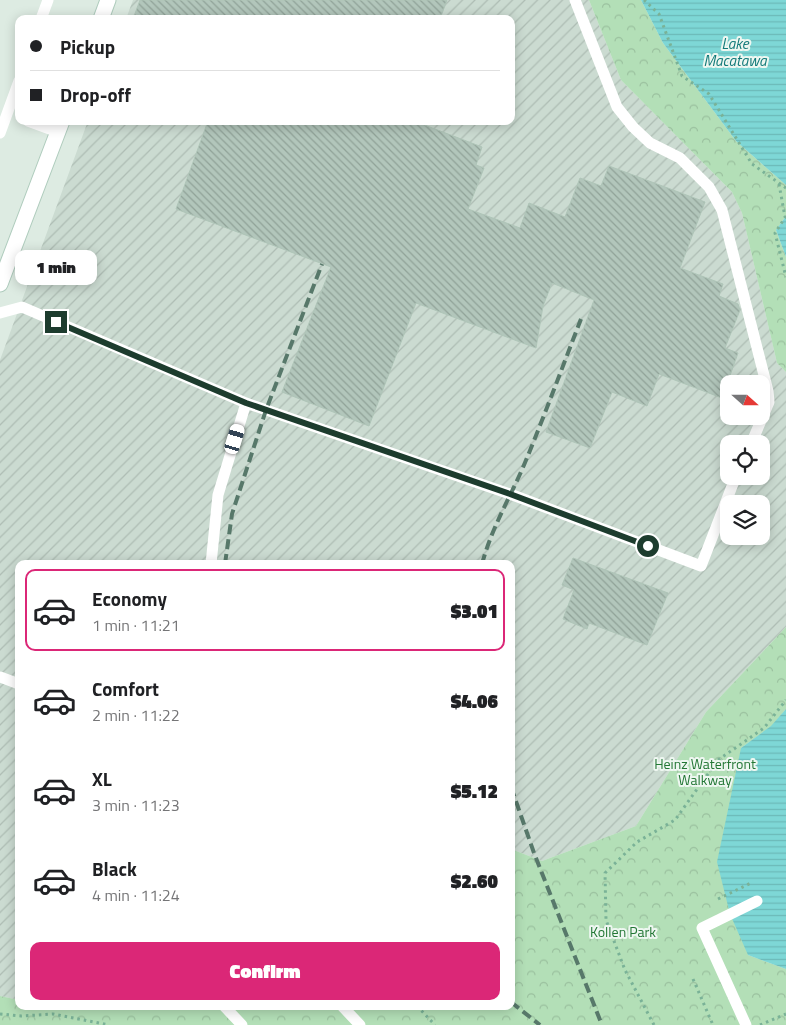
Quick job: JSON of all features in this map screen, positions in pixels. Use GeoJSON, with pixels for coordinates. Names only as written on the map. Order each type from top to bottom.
{"type":"FeatureCollection","features":[{"type":"Feature","properties":{"kind":"street"},"geometry":{"type":"LineString","coordinates":[[102,15],[108,0]]}},
{"type":"Feature","properties":{"kind":"street"},"geometry":{"type":"LineString","coordinates":[[0,284],[60,127]]}},
{"type":"Feature","properties":{"kind":"lane"},"geometry":{"type":"LineString","coordinates":[[42,15],[48,0]]}},
{"type":"Feature","properties":{"kind":"lane"},"geometry":{"type":"LineString","coordinates":[[575,0],[617,107],[633,127],[650,143],[680,158],[709,187],[722,210],[768,391],[769,402],[755,435]]}},
{"type":"Feature","properties":{"kind":"lane"},"geometry":{"type":"LineString","coordinates":[[0,133],[15,92]]}},
{"type":"Feature","properties":{"kind":"lane"},"geometry":{"type":"LineString","coordinates":[[7,113],[15,116]]}},
{"type":"Feature","properties":{"kind":"lane"},"geometry":{"type":"LineString","coordinates":[[0,312],[22,307],[246,403],[510,494],[701,566],[732,485]]}},
{"type":"Feature","properties":{"kind":"lane"},"geometry":{"type":"LineString","coordinates":[[211,560],[218,495],[246,403]]}},
{"type":"Feature","properties":{"kind":"lane"},"geometry":{"type":"LineString","coordinates":[[0,677],[15,683]]}},
{"type":"Feature","properties":{"kind":"lane"},"geometry":{"type":"LineString","coordinates":[[746,1025],[702,928],[757,902]]}},
{"type":"Feature","properties":{"kind":"lane"},"geometry":{"type":"LineString","coordinates":[[228,1010],[242,1025]]}},
{"type":"Feature","properties":{"kind":"lane"},"geometry":{"type":"LineString","coordinates":[[346,1010],[360,1025]]}},
{"type":"Feature","properties":{"kind":"path"},"geometry":{"type":"LineString","coordinates":[[644,0],[659,14],[682,76],[709,94],[752,164],[786,188]]}},
{"type":"Feature","properties":{"kind":"path"},"geometry":{"type":"LineString","coordinates":[[779,183],[785,217],[776,233],[786,278]]}},
{"type":"Feature","properties":{"kind":"path"},"geometry":{"type":"LineString","coordinates":[[654,1025],[625,970],[606,920],[605,873],[637,842],[675,820],[718,760],[764,728],[786,700]]}},
{"type":"Feature","properties":{"kind":"path"},"geometry":{"type":"LineString","coordinates":[[718,899],[753,882]]}},
{"type":"Feature","properties":{"kind":"path"},"geometry":{"type":"LineString","coordinates":[[693,979],[713,1025]]}},
{"type":"Feature","properties":{"kind":"path"},"geometry":{"type":"LineString","coordinates":[[421,1010],[435,1025]]}},
{"type":"Feature","properties":{"kind":"path"},"geometry":{"type":"LineString","coordinates":[[0,1014],[21,1016],[53,1014],[109,1025]]}},
{"type":"Feature","properties":{"kind":"path"},"geometry":{"type":"LineString","coordinates":[[760,1025],[786,1014]]}},
{"type":"Feature","properties":{"kind":"shaded area"},"geometry":{"type":"Polygon","coordinates":[[[133,0],[589,0],[621,80],[732,192],[742,213],[777,363],[786,372],[786,627],[706,712],[636,826],[542,861],[515,851],[515,560],[15,560],[15,999],[0,996],[0,360],[87,125],[515,125],[515,15],[127,15],[133,0]]]}},
{"type":"Feature","properties":{"kind":"green space"},"geometry":{"type":"Polygon","coordinates":[[[589,0],[641,0],[663,43],[736,141],[786,185],[786,216],[776,230],[786,257],[786,372],[777,363],[742,213],[732,192],[621,80],[589,0]]]}},
{"type":"Feature","properties":{"kind":"green space","name":"Kollen Park"},"geometry":{"type":"Polygon","coordinates":[[[786,627],[786,709],[772,726],[741,748],[748,955],[786,969],[786,1025],[0,1025],[0,996],[15,999],[15,1010],[515,1010],[515,851],[542,861],[636,826],[706,712],[786,627]]]}},
{"type":"Feature","properties":{"kind":"water","name":"Lake Macatawa"},"geometry":{"type":"Polygon","coordinates":[[[641,0],[786,0],[786,185],[736,141],[663,43],[641,0]]]}},
{"type":"Feature","properties":{"kind":"water"},"geometry":{"type":"Polygon","coordinates":[[[786,216],[786,257],[776,230],[786,216]]]}},
{"type":"Feature","properties":{"kind":"water"},"geometry":{"type":"Polygon","coordinates":[[[786,709],[786,969],[748,955],[730,914],[717,862],[741,748],[771,726],[786,709]]]}},
{"type":"Feature","properties":{"kind":"building"},"geometry":{"type":"Polygon","coordinates":[[[140,0],[447,0],[441,15],[134,15],[140,0]]]}},
{"type":"Feature","properties":{"kind":"building"},"geometry":{"type":"Polygon","coordinates":[[[207,125],[424,125],[482,147],[476,165],[484,168],[468,209],[520,228],[529,203],[565,217],[580,178],[601,186],[609,166],[705,202],[680,268],[723,284],[719,296],[738,304],[740,310],[725,348],[738,353],[730,375],[720,375],[720,397],[659,374],[647,406],[612,392],[590,448],[546,432],[594,300],[552,283],[543,306],[536,348],[416,303],[369,426],[282,392],[331,267],[176,209],[207,125]]]}},
{"type":"Feature","properties":{"kind":"building"},"geometry":{"type":"Polygon","coordinates":[[[573,558],[668,593],[647,645],[589,623],[587,629],[563,619],[574,590],[562,585],[573,558]]]}},
{"type":"Feature","properties":{"kind":"railway"},"geometry":{"type":"LineString","coordinates":[[226,560],[232,514],[266,410],[322,264]]}},
{"type":"Feature","properties":{"kind":"railway"},"geometry":{"type":"LineString","coordinates":[[483,560],[531,447],[581,319]]}},
{"type":"Feature","properties":{"kind":"railway"},"geometry":{"type":"LineString","coordinates":[[515,798],[534,853],[602,1025]]}},
{"type":"Feature","properties":{"kind":"railway"},"geometry":{"type":"LineString","coordinates":[[515,1005],[540,1025]]}},
{"type":"Feature","properties":{"kind":"route"},"geometry":{"type":"LineString","coordinates":[[56,322],[246,403],[510,494],[648,546]]}},
{"type":"Feature","properties":{"kind":"park label","name":"Heinz Waterfront Walkway"},"geometry":{"type":"Point","coordinates":[705,772]}}]}
